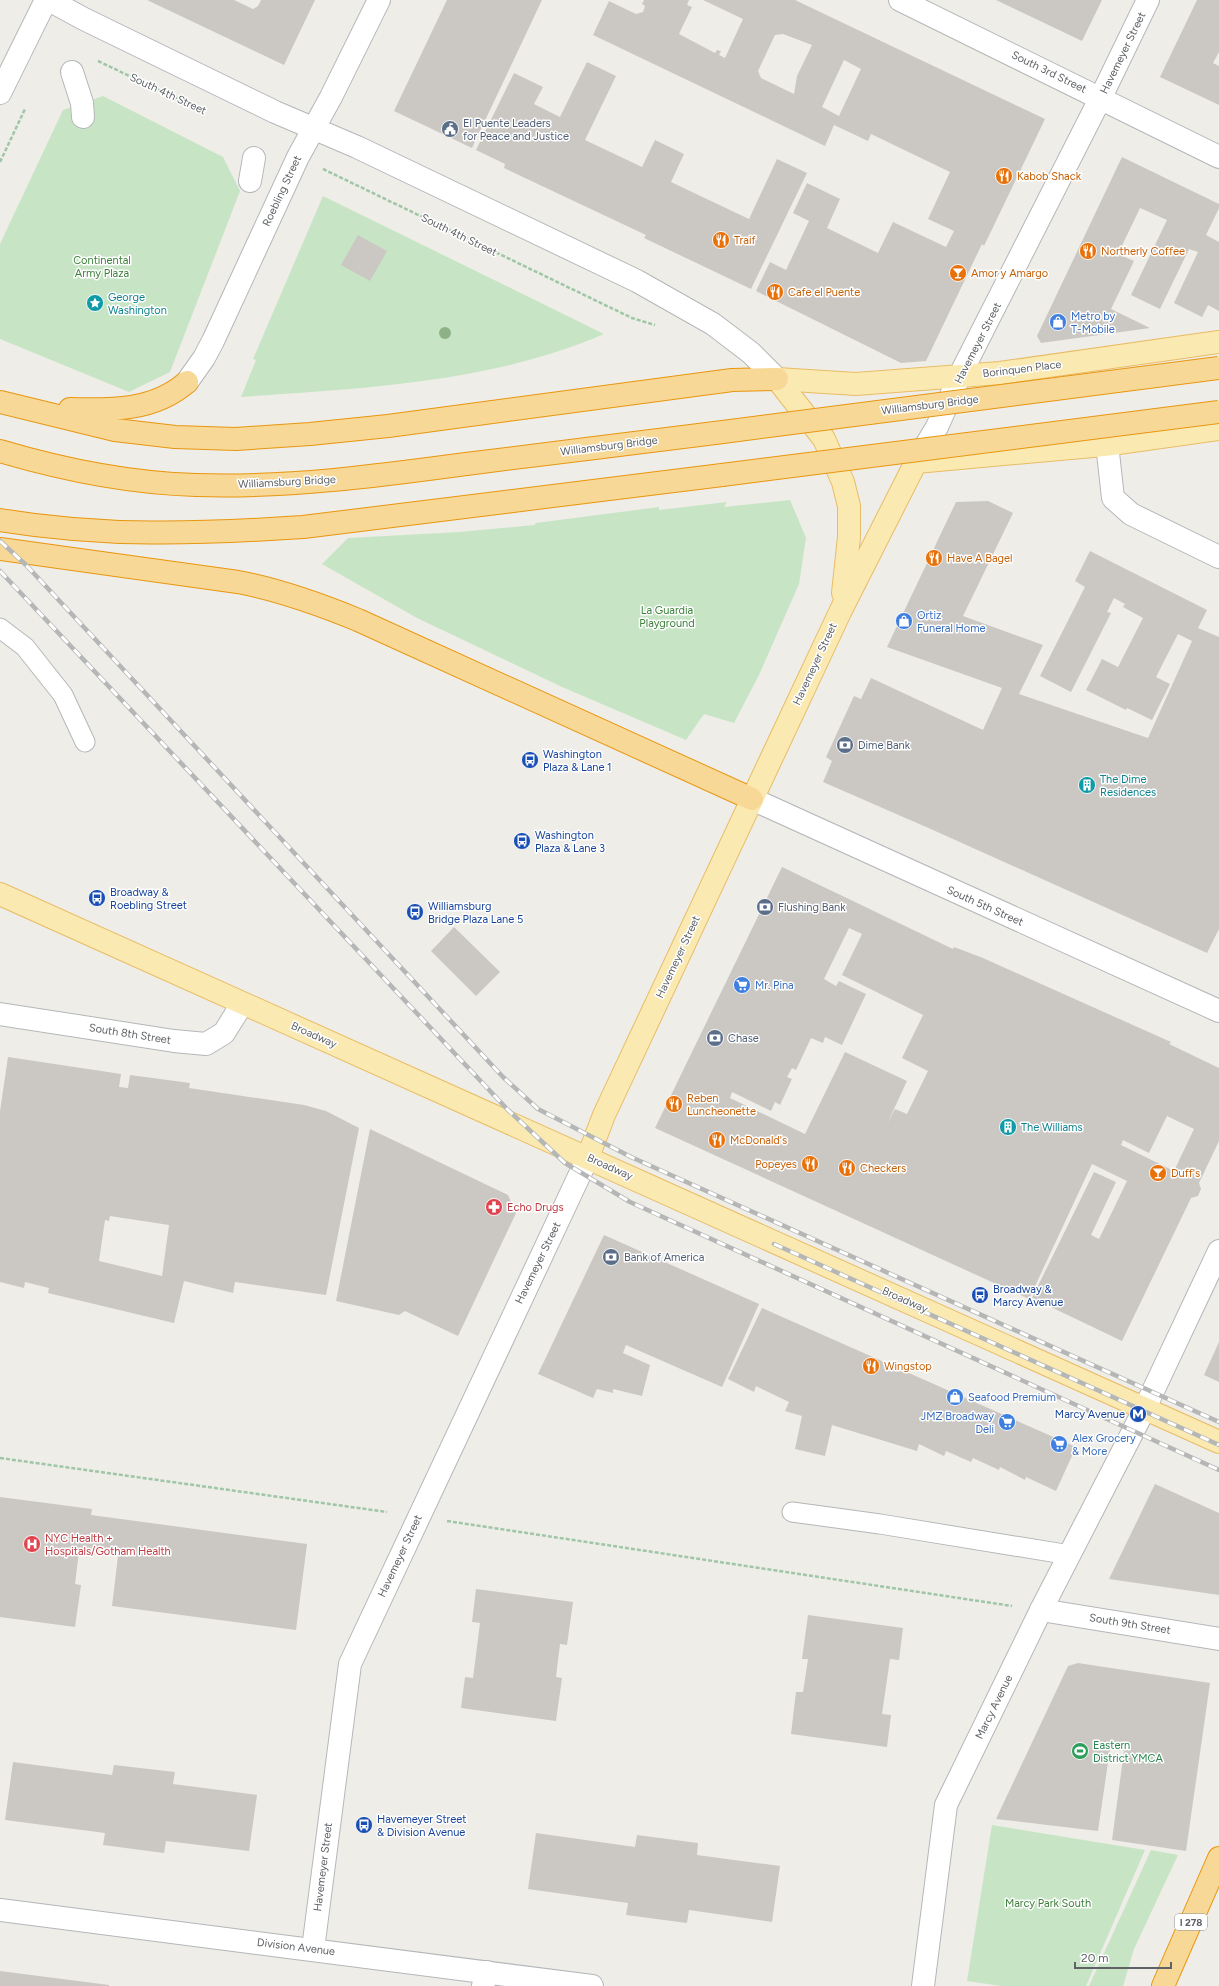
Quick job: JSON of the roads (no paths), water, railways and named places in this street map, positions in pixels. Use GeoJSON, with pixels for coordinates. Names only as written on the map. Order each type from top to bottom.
{"type":"FeatureCollection","features":[{"type":"Feature","properties":{"kind":"highway","name":"Williamsburg Bridge"},"geometry":{"type":"LineString","coordinates":[[0,451],[64,469],[103,476],[195,485],[235,485],[339,480],[1219,368]]}},
{"type":"Feature","properties":{"kind":"highway"},"geometry":{"type":"LineString","coordinates":[[0,402],[115,430],[143,434],[208,439],[266,438],[388,426],[732,380],[777,379]]}},
{"type":"Feature","properties":{"kind":"highway"},"geometry":{"type":"LineString","coordinates":[[27,408],[114,410],[136,407],[164,398],[177,391],[187,382]]}},
{"type":"Feature","properties":{"kind":"highway"},"geometry":{"type":"LineString","coordinates":[[0,520],[77,531],[132,534],[191,534],[303,527],[1219,412]]}},
{"type":"Feature","properties":{"kind":"highway"},"geometry":{"type":"LineString","coordinates":[[0,549],[238,582],[266,587],[300,597],[373,626],[752,799]]}},
{"type":"Feature","properties":{"kind":"highway","name":"I 278"},"geometry":{"type":"LineString","coordinates":[[1163,1986],[1219,1858]]}},
{"type":"Feature","properties":{"kind":"main road","name":"Borinquen Place"},"geometry":{"type":"LineString","coordinates":[[777,379],[856,384],[1000,373],[1219,342]]}},
{"type":"Feature","properties":{"kind":"main road"},"geometry":{"type":"LineString","coordinates":[[777,379],[824,439],[843,482],[849,506],[849,537],[841,610]]}},
{"type":"Feature","properties":{"kind":"main road"},"geometry":{"type":"LineString","coordinates":[[916,462],[1107,444],[1219,429]]}},
{"type":"Feature","properties":{"kind":"main road","name":"Havemeyer Street"},"geometry":{"type":"LineString","coordinates":[[588,1157],[604,1115],[841,610],[916,462]]}},
{"type":"Feature","properties":{"kind":"main road","name":"Broadway"},"geometry":{"type":"LineString","coordinates":[[0,894],[242,1004],[588,1157],[1219,1442]]}},
{"type":"Feature","properties":{"kind":"street"},"geometry":{"type":"LineString","coordinates":[[0,93],[46,0]]}},
{"type":"Feature","properties":{"kind":"street"},"geometry":{"type":"LineString","coordinates":[[49,0],[84,19],[275,112],[357,147],[656,291],[687,308],[729,335],[751,353],[777,379]]}},
{"type":"Feature","properties":{"kind":"street","name":"Roebling Street"},"geometry":{"type":"LineString","coordinates":[[187,382],[204,358],[213,341],[298,157],[331,97],[379,0]]}},
{"type":"Feature","properties":{"kind":"street","name":"South 3rd Street"},"geometry":{"type":"LineString","coordinates":[[900,0],[1101,97],[1219,157]]}},
{"type":"Feature","properties":{"kind":"street","name":"Havemeyer Street"},"geometry":{"type":"LineString","coordinates":[[916,462],[938,427],[960,375],[1101,97],[1148,0]]}},
{"type":"Feature","properties":{"kind":"street"},"geometry":{"type":"LineString","coordinates":[[72,72],[82,103],[83,117]]}},
{"type":"Feature","properties":{"kind":"street"},"geometry":{"type":"LineString","coordinates":[[250,181],[254,158]]}},
{"type":"Feature","properties":{"kind":"street"},"geometry":{"type":"LineString","coordinates":[[1107,444],[1113,498],[1131,514],[1219,556]]}},
{"type":"Feature","properties":{"kind":"street","name":"South 5th Street"},"geometry":{"type":"LineString","coordinates":[[752,799],[1219,1012]]}},
{"type":"Feature","properties":{"kind":"street","name":"South 8th Street"},"geometry":{"type":"LineString","coordinates":[[0,1014],[174,1041],[206,1044],[224,1033],[242,1004]]}},
{"type":"Feature","properties":{"kind":"street","name":"Havemeyer Street"},"geometry":{"type":"LineString","coordinates":[[312,1950],[350,1664],[588,1157]]}},
{"type":"Feature","properties":{"kind":"street","name":"Marcy Avenue"},"geometry":{"type":"LineString","coordinates":[[922,1986],[946,1805],[1041,1610],[1145,1408],[1219,1251]]}},
{"type":"Feature","properties":{"kind":"street","name":"South 9th Street"},"geometry":{"type":"LineString","coordinates":[[1041,1610],[1219,1639]]}},
{"type":"Feature","properties":{"kind":"street","name":"Division Avenue"},"geometry":{"type":"LineString","coordinates":[[0,1910],[312,1950],[485,1979],[592,1986]]}},
{"type":"Feature","properties":{"kind":"lane"},"geometry":{"type":"LineString","coordinates":[[0,628],[25,647],[63,695],[86,742]]}},
{"type":"Feature","properties":{"kind":"lane"},"geometry":{"type":"LineString","coordinates":[[792,1512],[880,1524],[1070,1555]]}},
{"type":"Feature","properties":{"kind":"railway"},"geometry":{"type":"LineString","coordinates":[[0,541],[26,565],[503,1077],[538,1109],[631,1157],[1219,1422]]}},
{"type":"Feature","properties":{"kind":"railway"},"geometry":{"type":"LineString","coordinates":[[0,571],[508,1110],[565,1163],[630,1202],[1219,1470]]}},
{"type":"Feature","properties":{"kind":"railway"},"geometry":{"type":"LineString","coordinates":[[774,1244],[1219,1445]]}},
{"type":"Feature","properties":{"kind":"place","name":"El Puente Leaders for Peace and Justice"},"geometry":{"type":"Point","coordinates":[450,129]}},
{"type":"Feature","properties":{"kind":"place","name":"Kabob Shack"},"geometry":{"type":"Point","coordinates":[1004,176]}},
{"type":"Feature","properties":{"kind":"place","name":"Traif"},"geometry":{"type":"Point","coordinates":[721,240]}},
{"type":"Feature","properties":{"kind":"place","name":"Northerly Coffee"},"geometry":{"type":"Point","coordinates":[1088,251]}},
{"type":"Feature","properties":{"kind":"place","name":"Amor y Amargo"},"geometry":{"type":"Point","coordinates":[958,273]}},
{"type":"Feature","properties":{"kind":"place","name":"Cafe el Puente"},"geometry":{"type":"Point","coordinates":[775,292]}},
{"type":"Feature","properties":{"kind":"place","name":"George Washington"},"geometry":{"type":"Point","coordinates":[95,303]}},
{"type":"Feature","properties":{"kind":"place","name":"Metro by T-Mobile"},"geometry":{"type":"Point","coordinates":[1058,322]}},
{"type":"Feature","properties":{"kind":"place","name":"Have A Bagel"},"geometry":{"type":"Point","coordinates":[934,558]}},
{"type":"Feature","properties":{"kind":"place","name":"Ortiz Funeral Home"},"geometry":{"type":"Point","coordinates":[904,621]}},
{"type":"Feature","properties":{"kind":"place","name":"Dime Bank"},"geometry":{"type":"Point","coordinates":[845,745]}},
{"type":"Feature","properties":{"kind":"place","name":"Washington Plaza & Lane 1"},"geometry":{"type":"Point","coordinates":[530,760]}},
{"type":"Feature","properties":{"kind":"place","name":"The Dime Residences"},"geometry":{"type":"Point","coordinates":[1087,785]}},
{"type":"Feature","properties":{"kind":"place","name":"Washington Plaza & Lane 3"},"geometry":{"type":"Point","coordinates":[522,841]}},
{"type":"Feature","properties":{"kind":"place","name":"Broadway & Roebling Street"},"geometry":{"type":"Point","coordinates":[97,898]}},
{"type":"Feature","properties":{"kind":"place","name":"Flushing Bank"},"geometry":{"type":"Point","coordinates":[765,907]}},
{"type":"Feature","properties":{"kind":"place","name":"Williamsburg Bridge Plaza Lane 5"},"geometry":{"type":"Point","coordinates":[415,912]}},
{"type":"Feature","properties":{"kind":"place","name":"Mr. Pina"},"geometry":{"type":"Point","coordinates":[742,985]}},
{"type":"Feature","properties":{"kind":"place","name":"Chase"},"geometry":{"type":"Point","coordinates":[715,1038]}},
{"type":"Feature","properties":{"kind":"place","name":"Reben Luncheonette"},"geometry":{"type":"Point","coordinates":[674,1104]}},
{"type":"Feature","properties":{"kind":"place","name":"The Williams"},"geometry":{"type":"Point","coordinates":[1008,1127]}},
{"type":"Feature","properties":{"kind":"place","name":"McDonald's"},"geometry":{"type":"Point","coordinates":[717,1140]}},
{"type":"Feature","properties":{"kind":"place","name":"Popeyes"},"geometry":{"type":"Point","coordinates":[810,1164]}},
{"type":"Feature","properties":{"kind":"place","name":"Checkers"},"geometry":{"type":"Point","coordinates":[847,1168]}},
{"type":"Feature","properties":{"kind":"place","name":"Duff's"},"geometry":{"type":"Point","coordinates":[1158,1173]}},
{"type":"Feature","properties":{"kind":"place","name":"Echo Drugs"},"geometry":{"type":"Point","coordinates":[494,1207]}},
{"type":"Feature","properties":{"kind":"place","name":"Bank of America"},"geometry":{"type":"Point","coordinates":[611,1257]}},
{"type":"Feature","properties":{"kind":"place","name":"Broadway & Marcy Avenue"},"geometry":{"type":"Point","coordinates":[980,1295]}},
{"type":"Feature","properties":{"kind":"place","name":"Wingstop"},"geometry":{"type":"Point","coordinates":[871,1366]}},
{"type":"Feature","properties":{"kind":"place","name":"Seafood Premium"},"geometry":{"type":"Point","coordinates":[955,1397]}},
{"type":"Feature","properties":{"kind":"place","name":"Marcy Avenue"},"geometry":{"type":"Point","coordinates":[1138,1414]}},
{"type":"Feature","properties":{"kind":"place","name":"JMZ Broadway Deli"},"geometry":{"type":"Point","coordinates":[1007,1422]}},
{"type":"Feature","properties":{"kind":"place","name":"Alex Grocery & More"},"geometry":{"type":"Point","coordinates":[1059,1444]}},
{"type":"Feature","properties":{"kind":"place","name":"NYC Health + Hospitals/Gotham Health"},"geometry":{"type":"Point","coordinates":[32,1544]}},
{"type":"Feature","properties":{"kind":"place","name":"Eastern District YMCA"},"geometry":{"type":"Point","coordinates":[1080,1751]}},
{"type":"Feature","properties":{"kind":"place","name":"Havemeyer Street & Division Avenue"},"geometry":{"type":"Point","coordinates":[364,1825]}},
{"type":"Feature","properties":{"kind":"park label","name":"Continental Army Plaza"},"geometry":{"type":"Point","coordinates":[102,266]}},
{"type":"Feature","properties":{"kind":"park label","name":"La Guardia Playground"},"geometry":{"type":"Point","coordinates":[667,616]}},
{"type":"Feature","properties":{"kind":"park label","name":"Marcy Park South"},"geometry":{"type":"Point","coordinates":[1048,1903]}}]}
